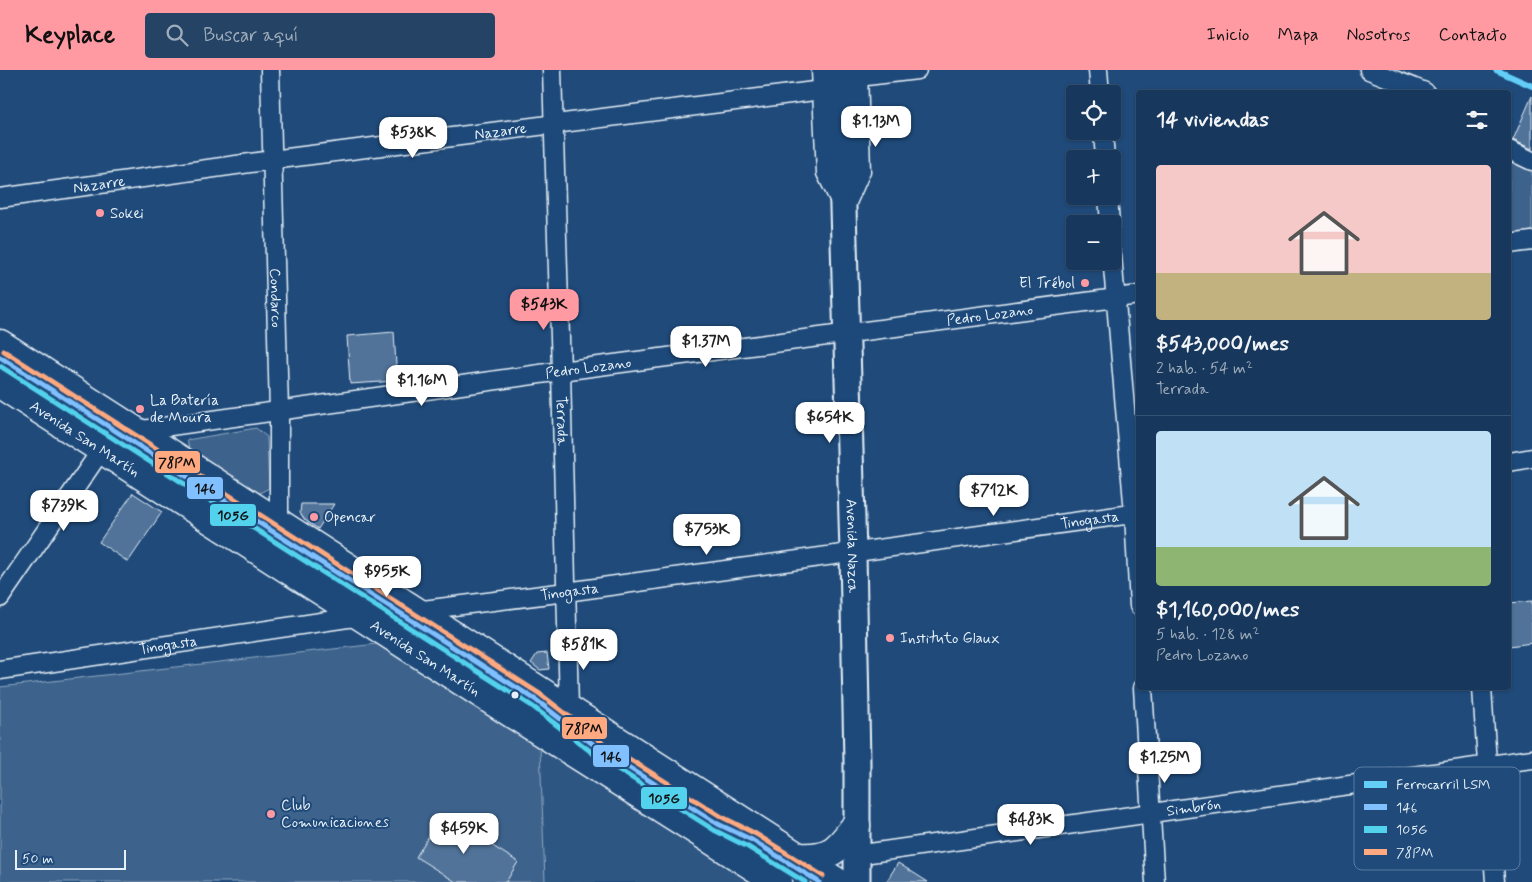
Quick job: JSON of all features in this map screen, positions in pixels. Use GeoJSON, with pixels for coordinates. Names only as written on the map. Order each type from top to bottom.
{"type":"FeatureCollection","features":[{"type":"Feature","properties":{"kind":"main road","name":"Avenida Nazca"},"geometry":{"type":"LineString","coordinates":[[852,72],[844,210],[853,553],[857,882]]}},
{"type":"Feature","properties":{"kind":"main road"},"geometry":{"type":"LineString","coordinates":[[0,344],[837,882]]}},
{"type":"Feature","properties":{"kind":"main road","name":"Avenida San Martín"},"geometry":{"type":"LineString","coordinates":[[0,384],[778,882]]}},
{"type":"Feature","properties":{"kind":"main road"},"geometry":{"type":"LineString","coordinates":[[798,857],[822,856],[834,851],[848,837],[856,825]]}},
{"type":"Feature","properties":{"kind":"street","name":"Condarco"},"geometry":{"type":"LineString","coordinates":[[270,70],[279,411],[279,524]]}},
{"type":"Feature","properties":{"kind":"street","name":"Terrada"},"geometry":{"type":"LineString","coordinates":[[552,70],[568,709],[552,738]]}},
{"type":"Feature","properties":{"kind":"street","name":"Avenida Nazca"},"geometry":{"type":"LineString","coordinates":[[821,70],[826,173],[844,210]]}},
{"type":"Feature","properties":{"kind":"street"},"geometry":{"type":"LineString","coordinates":[[852,72],[917,70]]}},
{"type":"Feature","properties":{"kind":"street"},"geometry":{"type":"LineString","coordinates":[[1098,70],[1099,85]]}},
{"type":"Feature","properties":{"kind":"street"},"geometry":{"type":"LineString","coordinates":[[1369,70],[1420,90]]}},
{"type":"Feature","properties":{"kind":"street","name":"Nazarre"},"geometry":{"type":"LineString","coordinates":[[0,198],[272,160],[822,90]]}},
{"type":"Feature","properties":{"kind":"street"},"geometry":{"type":"LineString","coordinates":[[1511,151],[1532,161]]}},
{"type":"Feature","properties":{"kind":"street"},"geometry":{"type":"LineString","coordinates":[[1511,244],[1532,241]]}},
{"type":"Feature","properties":{"kind":"street"},"geometry":{"type":"LineString","coordinates":[[1113,270],[1136,513]]}},
{"type":"Feature","properties":{"kind":"street","name":"Pedro Lozano"},"geometry":{"type":"LineString","coordinates":[[102,449],[111,442],[135,431],[561,371],[1136,295]]}},
{"type":"Feature","properties":{"kind":"street"},"geometry":{"type":"LineString","coordinates":[[0,598],[102,449]]}},
{"type":"Feature","properties":{"kind":"street"},"geometry":{"type":"LineString","coordinates":[[1511,462],[1532,458]]}},
{"type":"Feature","properties":{"kind":"street","name":"Tinogasta"},"geometry":{"type":"LineString","coordinates":[[0,670],[361,616],[566,592],[1136,513]]}},
{"type":"Feature","properties":{"kind":"street"},"geometry":{"type":"LineString","coordinates":[[1143,690],[1156,882]]}},
{"type":"Feature","properties":{"kind":"street"},"geometry":{"type":"LineString","coordinates":[[1482,690],[1486,765]]}},
{"type":"Feature","properties":{"kind":"street","name":"Simbrón"},"geometry":{"type":"LineString","coordinates":[[1472,767],[1532,759]]}},
{"type":"Feature","properties":{"kind":"street","name":"Simbrón"},"geometry":{"type":"LineString","coordinates":[[856,855],[1354,784]]}},
{"type":"Feature","properties":{"kind":"shaded area"},"geometry":{"type":"Polygon","coordinates":[[[1511,156],[1532,167],[1532,231],[1511,234],[1511,156]]]}},
{"type":"Feature","properties":{"kind":"shaded area"},"geometry":{"type":"Polygon","coordinates":[[[256,428],[267,437],[269,488],[258,494],[189,448],[187,440],[256,428]]]}},
{"type":"Feature","properties":{"kind":"shaded area","name":"Club Comunicaciones"},"geometry":{"type":"Polygon","coordinates":[[[377,644],[540,747],[545,882],[0,882],[0,687],[377,644]]]}},
{"type":"Feature","properties":{"kind":"shaded area"},"geometry":{"type":"Polygon","coordinates":[[[540,747],[686,842],[748,882],[545,882],[540,747]]]}},
{"type":"Feature","properties":{"kind":"building"},"geometry":{"type":"Polygon","coordinates":[[[1532,96],[1532,149],[1513,140],[1532,96]]]}},
{"type":"Feature","properties":{"kind":"building"},"geometry":{"type":"Polygon","coordinates":[[[394,332],[397,381],[350,384],[347,336],[394,332]]]}},
{"type":"Feature","properties":{"kind":"building"},"geometry":{"type":"Polygon","coordinates":[[[133,493],[162,512],[128,562],[99,542],[133,493]]]}},
{"type":"Feature","properties":{"kind":"building","name":"Opencar"},"geometry":{"type":"Polygon","coordinates":[[[301,504],[334,504],[318,529],[305,520],[300,513],[301,504]]]}},
{"type":"Feature","properties":{"kind":"building"},"geometry":{"type":"Polygon","coordinates":[[[1532,601],[1532,643],[1511,646],[1511,603],[1532,601]]]}},
{"type":"Feature","properties":{"kind":"building"},"geometry":{"type":"Polygon","coordinates":[[[547,653],[549,669],[540,670],[531,663],[537,654],[547,653]]]}},
{"type":"Feature","properties":{"kind":"building"},"geometry":{"type":"Polygon","coordinates":[[[442,814],[518,862],[506,882],[456,882],[416,857],[442,814]]]}},
{"type":"Feature","properties":{"kind":"building"},"geometry":{"type":"Polygon","coordinates":[[[898,863],[928,882],[886,882],[898,863]]]}},
{"type":"Feature","properties":{"kind":"rail line","name":"LSM"},"geometry":{"type":"LineString","coordinates":[[1496,70],[1532,86]]}},
{"type":"Feature","properties":{"kind":"transit line","name":"78PM"},"geometry":{"type":"LineString","coordinates":[[4,351],[540,694],[602,742],[722,817],[756,834],[823,876]]}},
{"type":"Feature","properties":{"kind":"transit line","name":"146"},"geometry":{"type":"LineString","coordinates":[[0,357],[536,700],[598,748],[718,824],[752,840],[819,882]]}},
{"type":"Feature","properties":{"kind":"transit line","name":"105G"},"geometry":{"type":"LineString","coordinates":[[0,366],[532,706],[594,754],[714,830],[748,847],[805,882]]}},
{"type":"Feature","properties":{"kind":"place","name":"Sokei"},"geometry":{"type":"Point","coordinates":[100,213]}},
{"type":"Feature","properties":{"kind":"place","name":"El Trébol"},"geometry":{"type":"Point","coordinates":[1085,283]}},
{"type":"Feature","properties":{"kind":"place","name":"La Batería de Moura"},"geometry":{"type":"Point","coordinates":[140,409]}},
{"type":"Feature","properties":{"kind":"place","name":"Opencar"},"geometry":{"type":"Point","coordinates":[314,517]}},
{"type":"Feature","properties":{"kind":"place","name":"Instituto Glaux"},"geometry":{"type":"Point","coordinates":[890,638]}},
{"type":"Feature","properties":{"kind":"place","name":"Club Comunicaciones"},"geometry":{"type":"Point","coordinates":[271,814]}}]}
